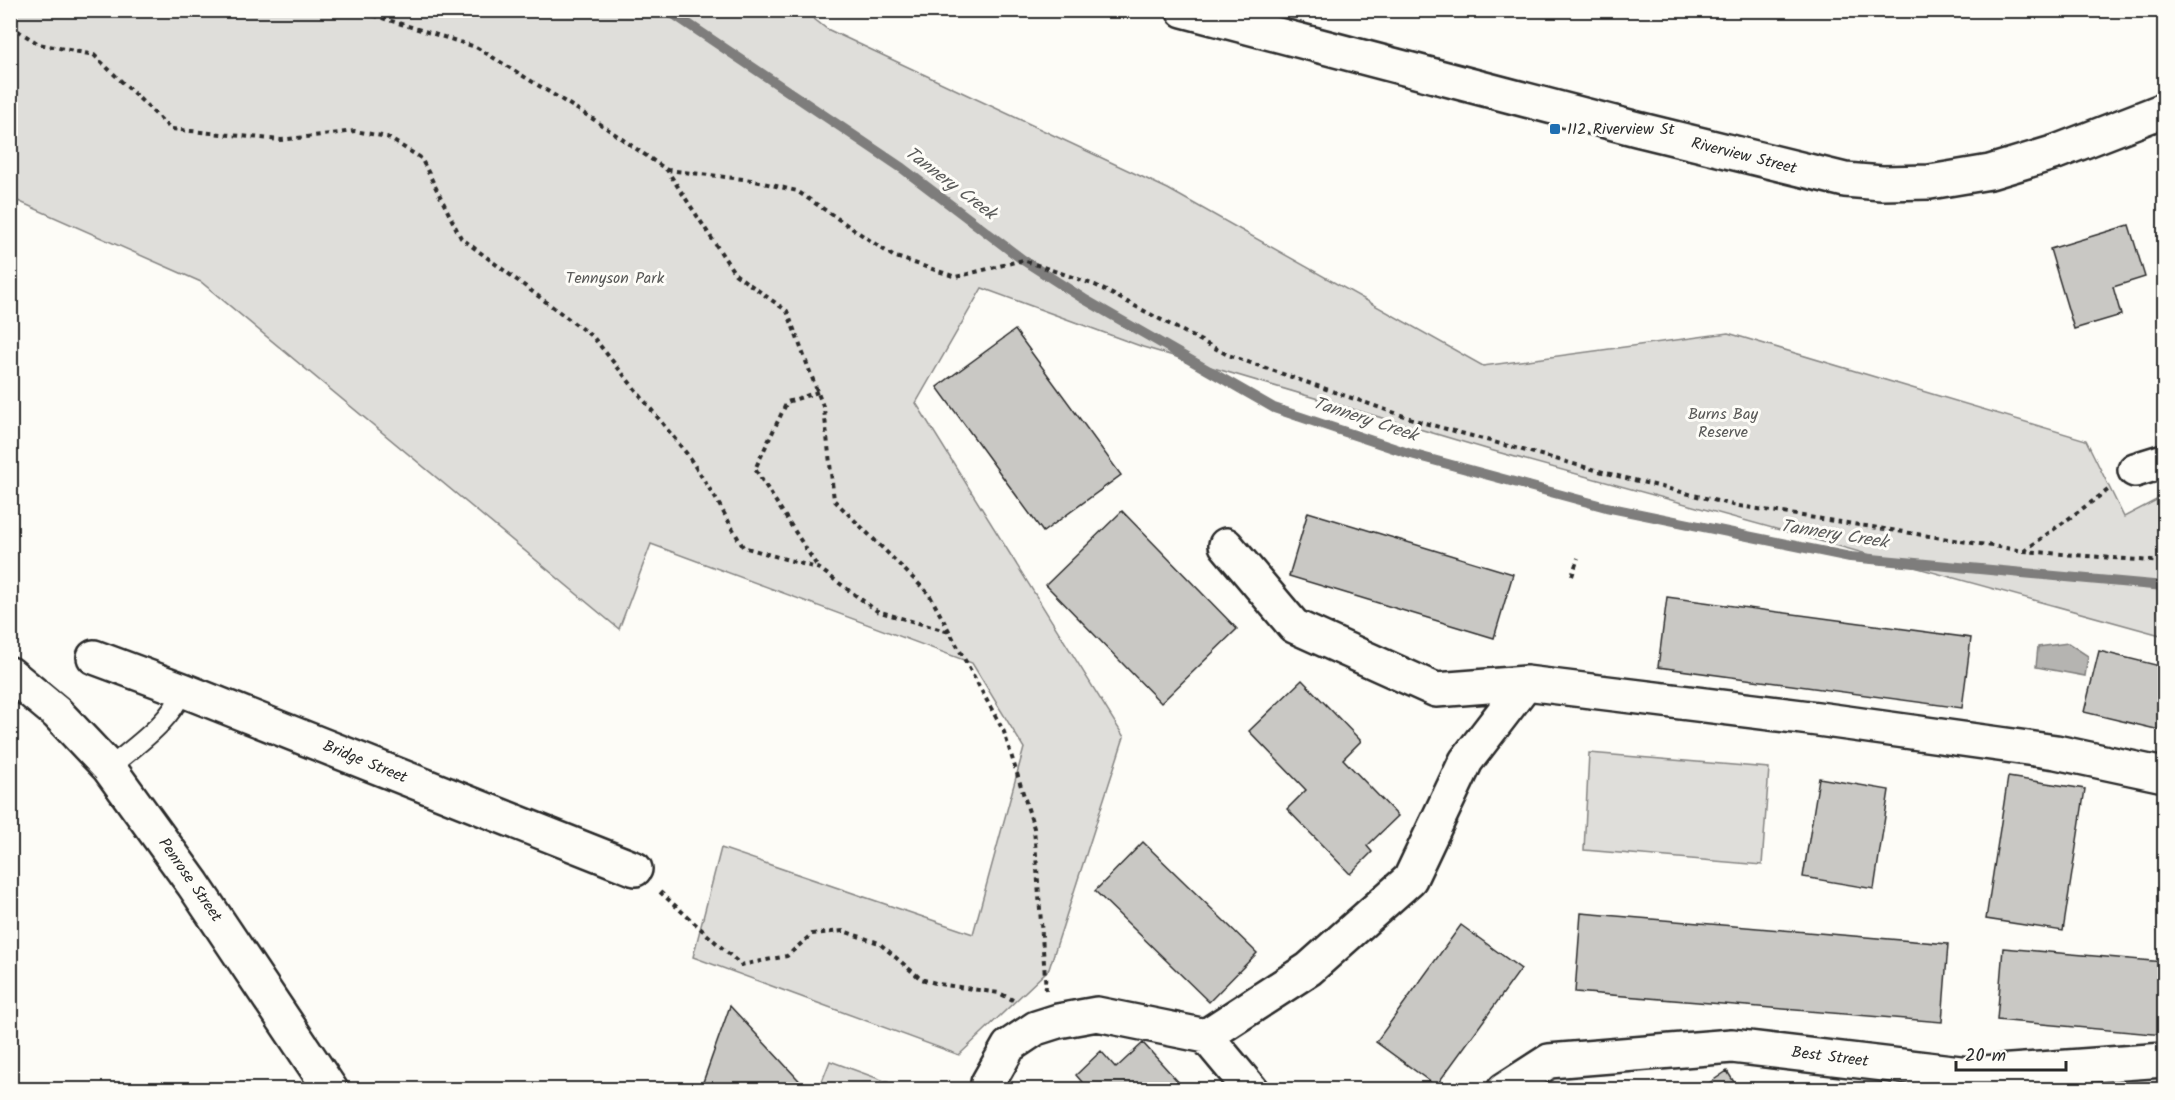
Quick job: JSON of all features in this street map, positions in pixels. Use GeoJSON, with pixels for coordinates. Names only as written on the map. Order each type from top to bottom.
{"type":"FeatureCollection","features":[{"type":"Feature","properties":{"kind":"street","name":"Riverview Street"},"geometry":{"type":"LineString","coordinates":[[1183,10],[1637,129],[1845,180],[1882,183],[1930,182],[1990,172],[2056,152],[2164,110]]}},
{"type":"Feature","properties":{"kind":"street"},"geometry":{"type":"LineString","coordinates":[[1226,545],[1294,626],[1436,690],[1526,683],[1818,719],[2056,752],[2164,776]]}},
{"type":"Feature","properties":{"kind":"street","name":"Bridge Street"},"geometry":{"type":"LineString","coordinates":[[94,657],[635,869]]}},
{"type":"Feature","properties":{"kind":"street","name":"Penrose Street"},"geometry":{"type":"LineString","coordinates":[[20,681],[57,713],[109,768],[193,884],[331,1089]]}},
{"type":"Feature","properties":{"kind":"street"},"geometry":{"type":"LineString","coordinates":[[1206,1036],[1309,969],[1410,879],[1466,761],[1526,683]]}},
{"type":"Feature","properties":{"kind":"street"},"geometry":{"type":"LineString","coordinates":[[987,1089],[988,1083],[1009,1046],[1036,1028],[1058,1021],[1097,1014],[1206,1036],[1251,1089]]}},
{"type":"Feature","properties":{"kind":"street","name":"Best Street"},"geometry":{"type":"LineString","coordinates":[[1504,1089],[1549,1061],[1732,1046],[1969,1074],[2164,1060]]}},
{"type":"Feature","properties":{"kind":"lane"},"geometry":{"type":"LineString","coordinates":[[109,768],[168,717],[178,703],[183,690]]}},
{"type":"Feature","properties":{"kind":"path"},"geometry":{"type":"LineString","coordinates":[[356,10],[476,47],[592,119],[667,170],[735,274],[787,311],[824,409],[834,501],[929,594],[1004,732],[1034,828],[1046,992],[1036,1028]]}},
{"type":"Feature","properties":{"kind":"path"},"geometry":{"type":"LineString","coordinates":[[10,26],[39,44],[94,55],[171,129],[281,140],[355,131],[387,137],[421,158],[461,238],[594,338],[687,454],[743,547],[820,569]]}},
{"type":"Feature","properties":{"kind":"path"},"geometry":{"type":"LineString","coordinates":[[667,170],[751,180],[797,191],[893,256],[956,278],[1023,260],[1095,285],[1228,355],[1432,425],[1610,474],[1733,505],[2024,551],[2164,562]]}},
{"type":"Feature","properties":{"kind":"path"},"geometry":{"type":"LineString","coordinates":[[818,392],[787,402],[754,469],[820,569],[877,611],[950,632]]}},
{"type":"Feature","properties":{"kind":"path"},"geometry":{"type":"LineString","coordinates":[[2024,551],[2150,465]]}},
{"type":"Feature","properties":{"kind":"path"},"geometry":{"type":"LineString","coordinates":[[1572,576],[1578,558]]}},
{"type":"Feature","properties":{"kind":"path"},"geometry":{"type":"LineString","coordinates":[[635,869],[741,965],[787,956],[812,934],[843,931],[879,943],[921,979],[999,993],[1016,1002]]}},
{"type":"Feature","properties":{"kind":"green space","name":"Tennyson Park"},"geometry":{"type":"Polygon","coordinates":[[[11,10],[804,11],[827,29],[1168,189],[1483,366],[1728,333],[2086,440],[2124,517],[2164,496],[2164,636],[1490,450],[1143,347],[982,288],[916,403],[1124,737],[1049,969],[959,1055],[693,957],[721,848],[973,934],[1024,748],[972,663],[651,544],[619,629],[201,282],[11,198],[11,10]]]}},
{"type":"Feature","properties":{"kind":"green space"},"geometry":{"type":"Polygon","coordinates":[[[1589,753],[1769,768],[1762,865],[1584,850],[1589,753]]]}},
{"type":"Feature","properties":{"kind":"green space"},"geometry":{"type":"Polygon","coordinates":[[[830,1061],[904,1088],[819,1089],[830,1061]]]}},
{"type":"Feature","properties":{"kind":"shaded area"},"geometry":{"type":"Polygon","coordinates":[[[2068,643],[2088,656],[2085,676],[2036,667],[2038,647],[2068,643]]]}},
{"type":"Feature","properties":{"kind":"building"},"geometry":{"type":"Polygon","coordinates":[[[2129,225],[2145,277],[2113,287],[2121,315],[2074,329],[2050,249],[2129,225]]]}},
{"type":"Feature","properties":{"kind":"building"},"geometry":{"type":"Polygon","coordinates":[[[1015,330],[1121,475],[1043,532],[937,387],[1015,330]]]}},
{"type":"Feature","properties":{"kind":"building"},"geometry":{"type":"Polygon","coordinates":[[[1122,511],[1237,629],[1161,703],[1046,585],[1122,511]]]}},
{"type":"Feature","properties":{"kind":"building"},"geometry":{"type":"Polygon","coordinates":[[[1308,512],[1513,574],[1494,638],[1289,576],[1308,512]]]}},
{"type":"Feature","properties":{"kind":"building"},"geometry":{"type":"Polygon","coordinates":[[[1667,597],[1971,638],[1962,708],[1658,667],[1667,597]]]}},
{"type":"Feature","properties":{"kind":"building"},"geometry":{"type":"Polygon","coordinates":[[[2099,651],[2164,667],[2164,731],[2084,712],[2099,651]]]}},
{"type":"Feature","properties":{"kind":"building"},"geometry":{"type":"Polygon","coordinates":[[[1302,680],[1361,741],[1343,759],[1398,816],[1367,846],[1372,852],[1350,874],[1287,809],[1306,790],[1249,731],[1302,680]]]}},
{"type":"Feature","properties":{"kind":"building"},"geometry":{"type":"Polygon","coordinates":[[[2008,777],[2085,789],[2063,931],[1986,919],[2008,777]]]}},
{"type":"Feature","properties":{"kind":"building"},"geometry":{"type":"Polygon","coordinates":[[[1819,778],[1889,790],[1874,889],[1803,877],[1819,778]]]}},
{"type":"Feature","properties":{"kind":"building"},"geometry":{"type":"Polygon","coordinates":[[[1143,842],[1257,953],[1209,1002],[1095,891],[1143,842]]]}},
{"type":"Feature","properties":{"kind":"building"},"geometry":{"type":"Polygon","coordinates":[[[1581,913],[1948,944],[1942,1022],[1575,992],[1581,913]]]}},
{"type":"Feature","properties":{"kind":"building"},"geometry":{"type":"Polygon","coordinates":[[[1461,925],[1521,969],[1436,1086],[1376,1042],[1461,925]]]}},
{"type":"Feature","properties":{"kind":"building"},"geometry":{"type":"Polygon","coordinates":[[[2003,948],[2164,962],[2164,1035],[1997,1020],[2003,948]]]}},
{"type":"Feature","properties":{"kind":"building"},"geometry":{"type":"Polygon","coordinates":[[[730,1006],[808,1090],[712,1090],[702,1085],[730,1006]]]}},
{"type":"Feature","properties":{"kind":"building"},"geometry":{"type":"Polygon","coordinates":[[[1143,1043],[1182,1086],[1178,1090],[1089,1090],[1076,1075],[1101,1051],[1116,1068],[1143,1043]]]}},
{"type":"Feature","properties":{"kind":"building"},"geometry":{"type":"Polygon","coordinates":[[[1727,1071],[1739,1090],[1699,1090],[1727,1071]]]}},
{"type":"Feature","properties":{"kind":"waterway","name":"Tannery Creek"},"geometry":{"type":"LineString","coordinates":[[662,10],[675,15],[902,168],[1023,260],[1084,299],[1274,408],[1411,454],[1606,507],[1850,557],[2164,586]]}},
{"type":"Feature","properties":{"kind":"place","name":"112 Riverview St"},"geometry":{"type":"Point","coordinates":[1555,129]}},
{"type":"Feature","properties":{"kind":"park label","name":"Burns Bay Reserve"},"geometry":{"type":"Point","coordinates":[1723,423]}}]}
